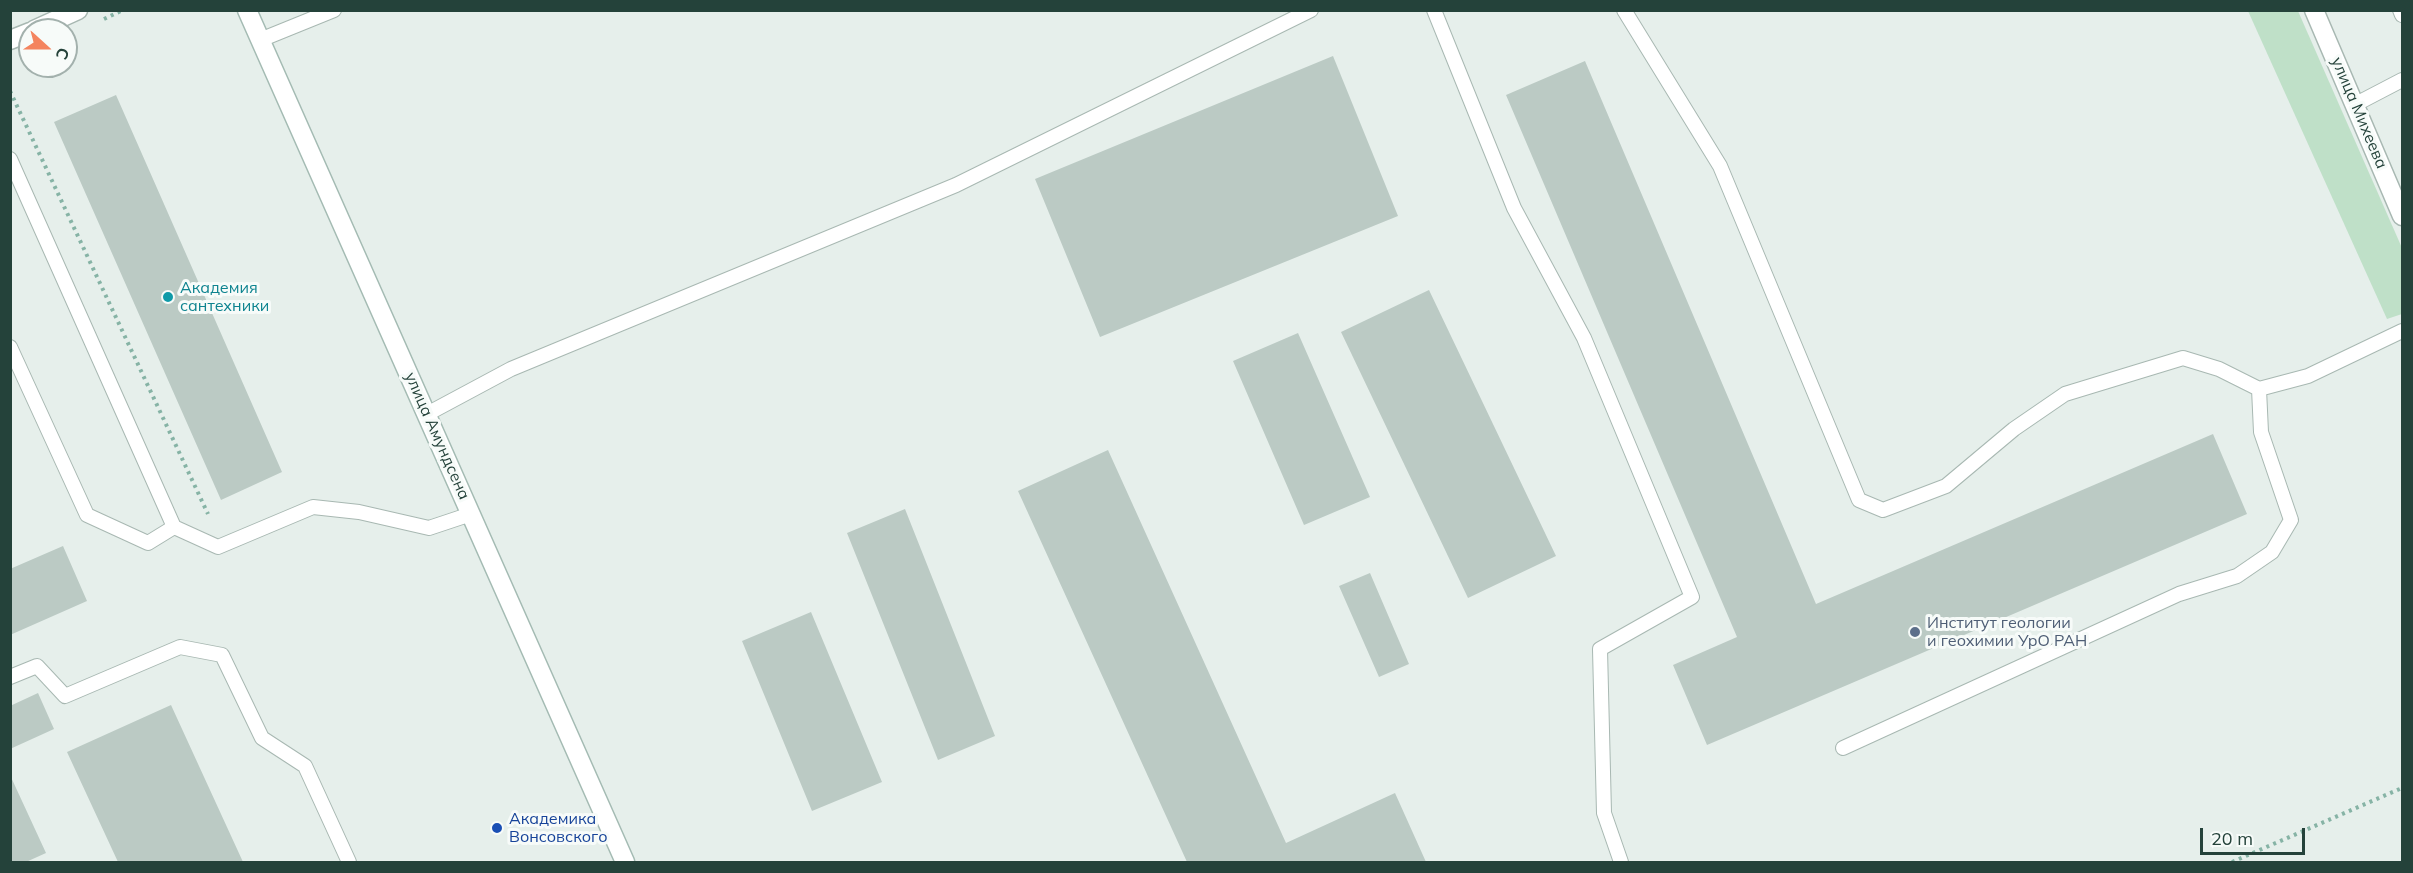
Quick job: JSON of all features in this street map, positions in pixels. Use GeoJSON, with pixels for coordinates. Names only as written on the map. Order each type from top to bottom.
{"type":"FeatureCollection","features":[{"type":"Feature","properties":{"kind":"main road"},"geometry":{"type":"LineString","coordinates":[[60,18],[78,10]]}},
{"type":"Feature","properties":{"kind":"main road","name":"улица Амундсена"},"geometry":{"type":"LineString","coordinates":[[247,10],[625,862]]}},
{"type":"Feature","properties":{"kind":"main road","name":"улица Михеева"},"geometry":{"type":"LineString","coordinates":[[2314,10],[2403,216]]}},
{"type":"Feature","properties":{"kind":"lane"},"geometry":{"type":"LineString","coordinates":[[260,40],[334,10]]}},
{"type":"Feature","properties":{"kind":"lane"},"geometry":{"type":"LineString","coordinates":[[427,414],[511,369],[956,184],[1311,10]]}},
{"type":"Feature","properties":{"kind":"lane"},"geometry":{"type":"LineString","coordinates":[[1434,10],[1514,208],[1584,338],[1692,597],[1600,649],[1604,813],[1621,862]]}},
{"type":"Feature","properties":{"kind":"lane"},"geometry":{"type":"LineString","coordinates":[[1624,10],[1720,166],[1859,500],[1883,510],[1946,486],[2014,429],[2065,394],[2183,358],[2219,369],[2259,389],[2308,376],[2403,331]]}},
{"type":"Feature","properties":{"kind":"lane"},"geometry":{"type":"LineString","coordinates":[[2400,10],[2403,15]]}},
{"type":"Feature","properties":{"kind":"lane"},"geometry":{"type":"LineString","coordinates":[[2356,104],[2403,80]]}},
{"type":"Feature","properties":{"kind":"lane"},"geometry":{"type":"LineString","coordinates":[[10,159],[174,527],[218,547],[313,507],[359,512],[429,528],[471,514]]}},
{"type":"Feature","properties":{"kind":"lane"},"geometry":{"type":"LineString","coordinates":[[10,347],[87,515],[148,543],[174,527]]}},
{"type":"Feature","properties":{"kind":"lane"},"geometry":{"type":"LineString","coordinates":[[1843,748],[2179,594],[2237,576],[2272,552],[2291,520],[2261,432],[2259,389]]}},
{"type":"Feature","properties":{"kind":"lane"},"geometry":{"type":"LineString","coordinates":[[10,677],[38,666],[65,696],[180,647],[222,655],[262,738],[305,766],[349,862]]}},
{"type":"Feature","properties":{"kind":"path"},"geometry":{"type":"LineString","coordinates":[[10,91],[209,516]]}},
{"type":"Feature","properties":{"kind":"path"},"geometry":{"type":"LineString","coordinates":[[2232,862],[2403,788]]}},
{"type":"Feature","properties":{"kind":"green space"},"geometry":{"type":"Polygon","coordinates":[[[2248,11],[2298,11],[2402,248],[2402,314],[2387,319],[2248,11]]]}},
{"type":"Feature","properties":{"kind":"building"},"geometry":{"type":"Polygon","coordinates":[[[1333,56],[1398,216],[1100,337],[1035,179],[1333,56]]]}},
{"type":"Feature","properties":{"kind":"building"},"geometry":{"type":"Polygon","coordinates":[[[1585,61],[1816,604],[2213,434],[2247,514],[1707,745],[1673,665],[1737,637],[1506,95],[1585,61]]]}},
{"type":"Feature","properties":{"kind":"building","name":"Академия сантехники"},"geometry":{"type":"Polygon","coordinates":[[[116,95],[282,472],[221,500],[54,122],[116,95]]]}},
{"type":"Feature","properties":{"kind":"building"},"geometry":{"type":"Polygon","coordinates":[[[1429,290],[1556,556],[1468,598],[1341,332],[1429,290]]]}},
{"type":"Feature","properties":{"kind":"building"},"geometry":{"type":"Polygon","coordinates":[[[1298,333],[1370,497],[1304,525],[1233,361],[1298,333]]]}},
{"type":"Feature","properties":{"kind":"building"},"geometry":{"type":"Polygon","coordinates":[[[1108,450],[1286,843],[1395,793],[1426,862],[1187,862],[1018,491],[1108,450]]]}},
{"type":"Feature","properties":{"kind":"building"},"geometry":{"type":"Polygon","coordinates":[[[905,509],[995,736],[938,760],[847,533],[905,509]]]}},
{"type":"Feature","properties":{"kind":"building"},"geometry":{"type":"Polygon","coordinates":[[[63,546],[87,601],[10,635],[10,569],[63,546]]]}},
{"type":"Feature","properties":{"kind":"building"},"geometry":{"type":"Polygon","coordinates":[[[1370,573],[1409,664],[1379,677],[1339,586],[1370,573]]]}},
{"type":"Feature","properties":{"kind":"building"},"geometry":{"type":"Polygon","coordinates":[[[811,612],[882,782],[812,811],[742,641],[811,612]]]}},
{"type":"Feature","properties":{"kind":"building"},"geometry":{"type":"Polygon","coordinates":[[[38,693],[54,729],[10,749],[10,706],[38,693]]]}},
{"type":"Feature","properties":{"kind":"building"},"geometry":{"type":"Polygon","coordinates":[[[171,705],[243,862],[118,862],[67,752],[171,705]]]}},
{"type":"Feature","properties":{"kind":"building"},"geometry":{"type":"Polygon","coordinates":[[[10,775],[46,853],[26,862],[10,862],[10,775]]]}},
{"type":"Feature","properties":{"kind":"place","name":"Академия сантехники"},"geometry":{"type":"Point","coordinates":[168,297]}},
{"type":"Feature","properties":{"kind":"place","name":"Институт геологии и геохимии УрО РАН"},"geometry":{"type":"Point","coordinates":[1915,632]}},
{"type":"Feature","properties":{"kind":"place","name":"Академика Вонсовского"},"geometry":{"type":"Point","coordinates":[497,828]}}]}
